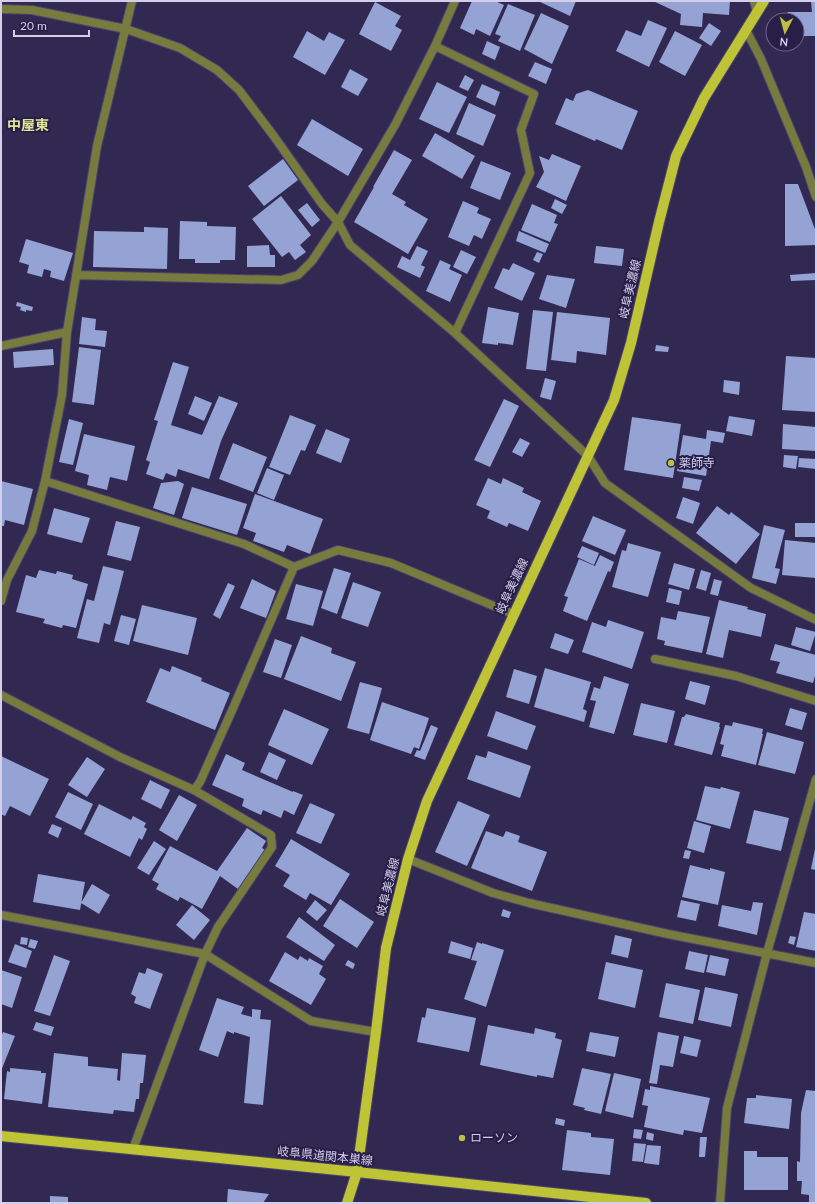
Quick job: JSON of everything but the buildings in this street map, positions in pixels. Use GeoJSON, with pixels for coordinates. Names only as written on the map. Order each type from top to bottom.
{"type":"FeatureCollection","features":[{"type":"Feature","properties":{"kind":"main road","name":"岐阜美濃線"},"geometry":{"type":"LineString","coordinates":[[347,1203],[357,1172],[386,948],[408,859],[427,801],[614,400],[632,343],[659,222],[676,156],[704,98],[764,1]]}},
{"type":"Feature","properties":{"kind":"main road","name":"岐阜県道関本巣線"},"geometry":{"type":"LineString","coordinates":[[1,1136],[646,1203]]}},
{"type":"Feature","properties":{"kind":"street"},"geometry":{"type":"LineString","coordinates":[[1,601],[4,580],[32,530],[46,481],[62,395],[67,332],[97,146],[132,1]]}},
{"type":"Feature","properties":{"kind":"street"},"geometry":{"type":"LineString","coordinates":[[76,275],[281,280],[298,275],[312,261],[338,222],[395,125],[435,46],[454,1]]}},
{"type":"Feature","properties":{"kind":"street"},"geometry":{"type":"LineString","coordinates":[[754,1],[757,12]]}},
{"type":"Feature","properties":{"kind":"street"},"geometry":{"type":"LineString","coordinates":[[1,9],[32,10],[126,28],[180,48],[217,70],[239,90],[322,204],[338,222],[350,245],[455,333],[588,456],[605,483],[751,588],[816,620]]}},
{"type":"Feature","properties":{"kind":"street"},"geometry":{"type":"LineString","coordinates":[[746,30],[761,60],[791,131],[806,167],[816,197]]}},
{"type":"Feature","properties":{"kind":"street"},"geometry":{"type":"LineString","coordinates":[[435,46],[534,94],[521,130],[530,173],[455,333]]}},
{"type":"Feature","properties":{"kind":"street"},"geometry":{"type":"LineString","coordinates":[[1,346],[67,332]]}},
{"type":"Feature","properties":{"kind":"street"},"geometry":{"type":"LineString","coordinates":[[46,481],[244,544],[294,567]]}},
{"type":"Feature","properties":{"kind":"street"},"geometry":{"type":"LineString","coordinates":[[194,790],[200,782],[216,748],[294,567],[338,550],[391,563],[513,614]]}},
{"type":"Feature","properties":{"kind":"street"},"geometry":{"type":"LineString","coordinates":[[655,659],[736,676],[816,701]]}},
{"type":"Feature","properties":{"kind":"street"},"geometry":{"type":"LineString","coordinates":[[1,695],[120,757],[194,790],[271,835],[272,847],[218,927],[205,954],[133,1149]]}},
{"type":"Feature","properties":{"kind":"street"},"geometry":{"type":"LineString","coordinates":[[720,1203],[727,1108],[767,953],[816,779]]}},
{"type":"Feature","properties":{"kind":"street"},"geometry":{"type":"LineString","coordinates":[[408,859],[493,893],[529,904],[668,934],[816,963]]}},
{"type":"Feature","properties":{"kind":"street"},"geometry":{"type":"LineString","coordinates":[[1,915],[205,954],[311,1020],[376,1032]]}},
{"type":"Feature","properties":{"kind":"place","name":"薬師寺"},"geometry":{"type":"Point","coordinates":[671,463]}},
{"type":"Feature","properties":{"kind":"place","name":"ローソン"},"geometry":{"type":"Point","coordinates":[462,1138]}},
{"type":"Feature","properties":{"kind":"district","name":"中屋東"},"geometry":{"type":"Point","coordinates":[28,125]}}]}
